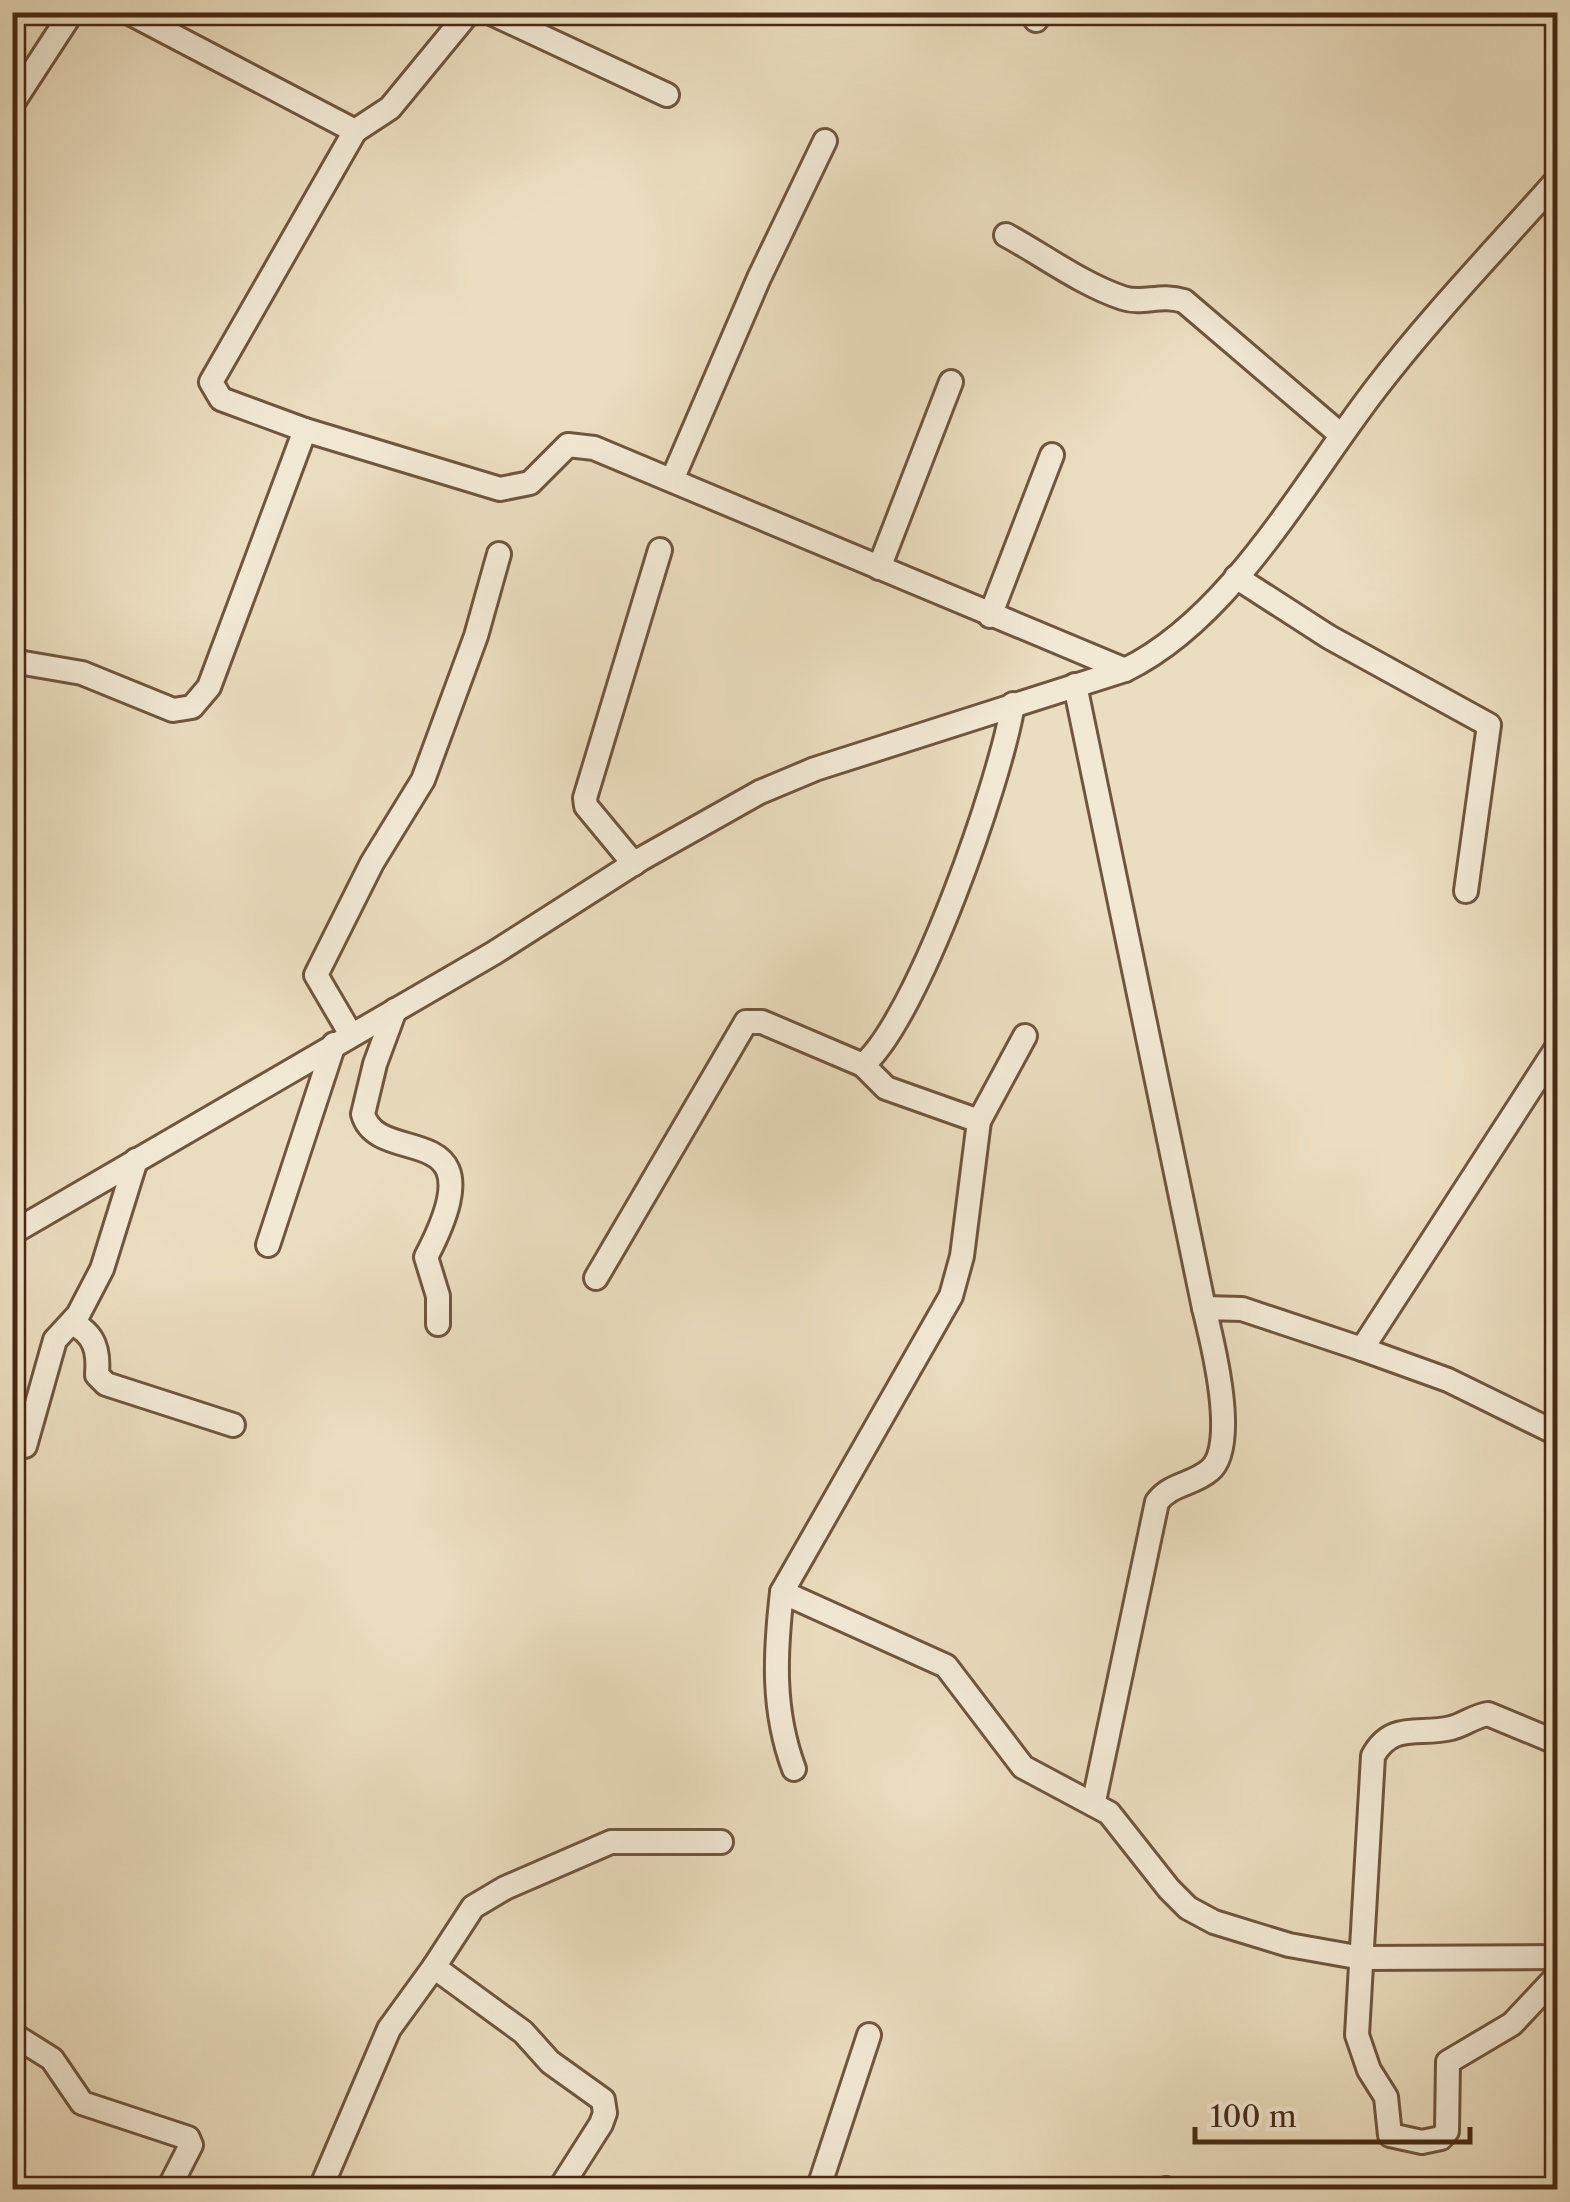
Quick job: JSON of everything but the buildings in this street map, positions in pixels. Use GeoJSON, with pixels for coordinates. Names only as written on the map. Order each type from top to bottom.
{"type":"FeatureCollection","features":[{"type":"Feature","properties":{"kind":"street"},"geometry":{"type":"LineString","coordinates":[[12,104],[72,12]]}},
{"type":"Feature","properties":{"kind":"street"},"geometry":{"type":"LineString","coordinates":[[128,12],[355,130]]}},
{"type":"Feature","properties":{"kind":"street"},"geometry":{"type":"LineString","coordinates":[[470,12],[390,108],[355,130],[211,382],[221,398],[305,430],[500,489],[530,482],[568,444],[594,448],[1125,670]]}},
{"type":"Feature","properties":{"kind":"street"},"geometry":{"type":"LineString","coordinates":[[488,12],[667,95]]}},
{"type":"Feature","properties":{"kind":"street"},"geometry":{"type":"LineString","coordinates":[[672,480],[752,294],[825,141]]}},
{"type":"Feature","properties":{"kind":"street"},"geometry":{"type":"LineString","coordinates":[[12,1232],[395,1010],[634,864],[790,777],[1125,670],[1186,632],[1236,576],[1446,302],[1558,179]]}},
{"type":"Feature","properties":{"kind":"street"},"geometry":{"type":"LineString","coordinates":[[1006,235],[1118,297],[1140,300],[1156,295],[1184,302],[1342,435]]}},
{"type":"Feature","properties":{"kind":"street"},"geometry":{"type":"LineString","coordinates":[[878,568],[951,382]]}},
{"type":"Feature","properties":{"kind":"street"},"geometry":{"type":"LineString","coordinates":[[12,661],[82,673],[173,710],[192,706],[209,687],[305,430]]}},
{"type":"Feature","properties":{"kind":"street"},"geometry":{"type":"LineString","coordinates":[[990,616],[1052,455]]}},
{"type":"Feature","properties":{"kind":"street"},"geometry":{"type":"LineString","coordinates":[[634,864],[586,806],[585,798],[660,550]]}},
{"type":"Feature","properties":{"kind":"street"},"geometry":{"type":"LineString","coordinates":[[268,1244],[342,1038],[316,975],[372,863],[423,780],[476,636],[499,554]]}},
{"type":"Feature","properties":{"kind":"street"},"geometry":{"type":"LineString","coordinates":[[1236,576],[1329,637],[1489,725],[1466,892]]}},
{"type":"Feature","properties":{"kind":"street"},"geometry":{"type":"LineString","coordinates":[[1075,685],[1220,1386],[1220,1452],[1210,1471],[1166,1490],[1157,1502],[1094,1801]]}},
{"type":"Feature","properties":{"kind":"street"},"geometry":{"type":"LineString","coordinates":[[863,1064],[876,1054],[898,1018],[940,925],[997,774],[1013,704]]}},
{"type":"Feature","properties":{"kind":"street"},"geometry":{"type":"LineString","coordinates":[[395,1010],[374,1064],[363,1114],[376,1133],[433,1153],[450,1181],[452,1199],[445,1222],[426,1257],[438,1296],[438,1324]]}},
{"type":"Feature","properties":{"kind":"street"},"geometry":{"type":"LineString","coordinates":[[596,1278],[746,1022],[762,1022],[863,1064],[886,1088],[979,1121]]}},
{"type":"Feature","properties":{"kind":"street"},"geometry":{"type":"LineString","coordinates":[[794,1769],[780,1729],[776,1700],[782,1592],[951,1296],[962,1256],[979,1121],[1025,1036]]}},
{"type":"Feature","properties":{"kind":"street"},"geometry":{"type":"LineString","coordinates":[[1362,1349],[1558,1046]]}},
{"type":"Feature","properties":{"kind":"street"},"geometry":{"type":"LineString","coordinates":[[24,1446],[55,1340],[72,1324],[102,1269],[136,1160]]}},
{"type":"Feature","properties":{"kind":"street"},"geometry":{"type":"LineString","coordinates":[[1204,1308],[1242,1309],[1362,1349],[1464,1387],[1558,1434]]}},
{"type":"Feature","properties":{"kind":"street"},"geometry":{"type":"LineString","coordinates":[[72,1324],[83,1328],[96,1346],[97,1375],[106,1384],[233,1425]]}},
{"type":"Feature","properties":{"kind":"street"},"geometry":{"type":"LineString","coordinates":[[782,1592],[946,1666],[1023,1767],[1094,1801],[1121,1826],[1188,1908],[1214,1922],[1290,1945],[1362,1958],[1558,1957]]}},
{"type":"Feature","properties":{"kind":"street"},"geometry":{"type":"LineString","coordinates":[[1558,1743],[1488,1714],[1452,1728],[1406,1729],[1380,1744],[1373,1756],[1357,2034],[1386,2097],[1386,2129],[1398,2140],[1436,2141],[1444,2135],[1448,2062],[1512,2024],[1558,1976]]}},
{"type":"Feature","properties":{"kind":"street"},"geometry":{"type":"LineString","coordinates":[[320,2190],[383,2042],[406,2002],[473,1907],[504,1888],[610,1842],[721,1842]]}},
{"type":"Feature","properties":{"kind":"street"},"geometry":{"type":"LineString","coordinates":[[434,1967],[523,2032],[550,2062],[603,2100],[606,2113],[559,2190]]}},
{"type":"Feature","properties":{"kind":"street"},"geometry":{"type":"LineString","coordinates":[[12,2034],[52,2059],[82,2103],[188,2138],[191,2145],[168,2190]]}},
{"type":"Feature","properties":{"kind":"street"},"geometry":{"type":"LineString","coordinates":[[818,2190],[869,2036]]}}]}
